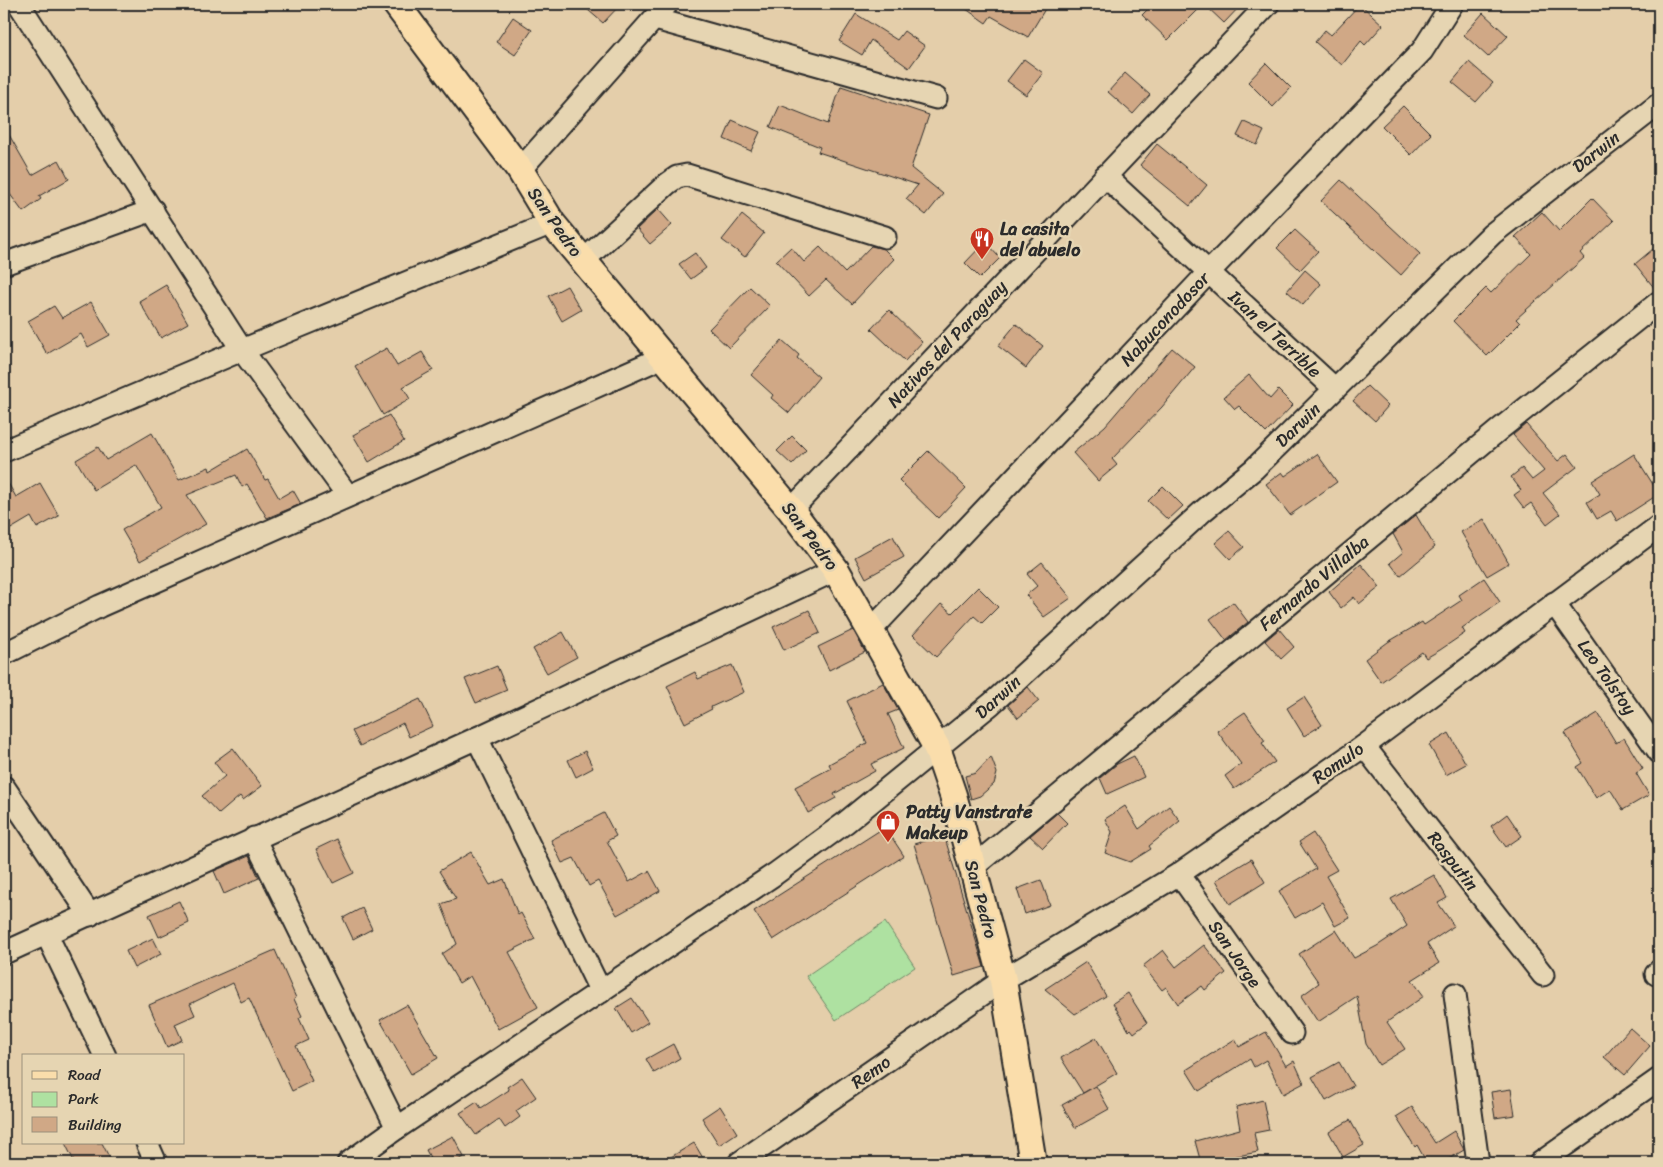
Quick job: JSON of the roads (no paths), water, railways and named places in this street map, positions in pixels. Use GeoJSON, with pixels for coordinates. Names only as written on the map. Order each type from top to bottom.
{"type":"FeatureCollection","features":[{"type":"Feature","properties":{"kind":"main road","name":"San Pedro"},"geometry":{"type":"LineString","coordinates":[[396,4],[520,170],[552,222],[792,510],[836,570],[872,629],[937,748],[953,795],[1003,980],[1033,1163]]}},
{"type":"Feature","properties":{"kind":"street"},"geometry":{"type":"LineString","coordinates":[[19,4],[242,350],[348,496]]}},
{"type":"Feature","properties":{"kind":"street","name":"Nativos del Paraguay"},"geometry":{"type":"LineString","coordinates":[[792,510],[1268,4]]}},
{"type":"Feature","properties":{"kind":"street","name":"Nabuconodosor"},"geometry":{"type":"LineString","coordinates":[[872,629],[1209,272],[1422,51],[1452,4]]}},
{"type":"Feature","properties":{"kind":"street"},"geometry":{"type":"LineString","coordinates":[[520,170],[661,12],[936,98]]}},
{"type":"Feature","properties":{"kind":"street","name":"Darwin"},"geometry":{"type":"LineString","coordinates":[[348,1163],[396,1128],[775,874],[845,823],[991,704],[1203,511],[1254,469],[1492,234],[1659,104]]}},
{"type":"Feature","properties":{"kind":"street"},"geometry":{"type":"LineString","coordinates":[[583,261],[667,184],[687,175],[885,237]]}},
{"type":"Feature","properties":{"kind":"street","name":"Ivan el Terrible"},"geometry":{"type":"LineString","coordinates":[[1105,176],[1335,389]]}},
{"type":"Feature","properties":{"kind":"street"},"geometry":{"type":"LineString","coordinates":[[4,264],[153,210]]}},
{"type":"Feature","properties":{"kind":"street"},"geometry":{"type":"LineString","coordinates":[[4,451],[552,222]]}},
{"type":"Feature","properties":{"kind":"street","name":"Fernando Villalba"},"geometry":{"type":"LineString","coordinates":[[972,868],[1500,429],[1659,302]]}},
{"type":"Feature","properties":{"kind":"street"},"geometry":{"type":"LineString","coordinates":[[4,654],[100,606],[663,357]]}},
{"type":"Feature","properties":{"kind":"street","name":"Romulo"},"geometry":{"type":"LineString","coordinates":[[1003,980],[1179,874],[1364,746],[1554,602],[1659,526]]}},
{"type":"Feature","properties":{"kind":"street"},"geometry":{"type":"LineString","coordinates":[[4,953],[477,738],[836,570]]}},
{"type":"Feature","properties":{"kind":"street","name":"Leo Tolstoy"},"geometry":{"type":"LineString","coordinates":[[1554,602],[1659,752]]}},
{"type":"Feature","properties":{"kind":"street"},"geometry":{"type":"LineString","coordinates":[[477,738],[601,992]]}},
{"type":"Feature","properties":{"kind":"street","name":"Rasputin"},"geometry":{"type":"LineString","coordinates":[[1364,746],[1543,975]]}},
{"type":"Feature","properties":{"kind":"street"},"geometry":{"type":"LineString","coordinates":[[4,787],[90,915]]}},
{"type":"Feature","properties":{"kind":"street"},"geometry":{"type":"LineString","coordinates":[[254,838],[396,1128]]}},
{"type":"Feature","properties":{"kind":"street","name":"San Jorge"},"geometry":{"type":"LineString","coordinates":[[1179,874],[1292,1033]]}},
{"type":"Feature","properties":{"kind":"street"},"geometry":{"type":"LineString","coordinates":[[46,935],[104,1054]]}},
{"type":"Feature","properties":{"kind":"street","name":"Remo"},"geometry":{"type":"LineString","coordinates":[[739,1163],[1003,980]]}},
{"type":"Feature","properties":{"kind":"street"},"geometry":{"type":"LineString","coordinates":[[1455,994],[1478,1163]]}},
{"type":"Feature","properties":{"kind":"street"},"geometry":{"type":"LineString","coordinates":[[1540,1163],[1659,1079]]}},
{"type":"Feature","properties":{"kind":"street"},"geometry":{"type":"LineString","coordinates":[[146,1144],[156,1163]]}},
{"type":"Feature","properties":{"kind":"place","name":"La casita del abuelo"},"geometry":{"type":"Point","coordinates":[982,260]}},
{"type":"Feature","properties":{"kind":"place","name":"Patty Vanstrate Makeup"},"geometry":{"type":"Point","coordinates":[888,843]}}]}
